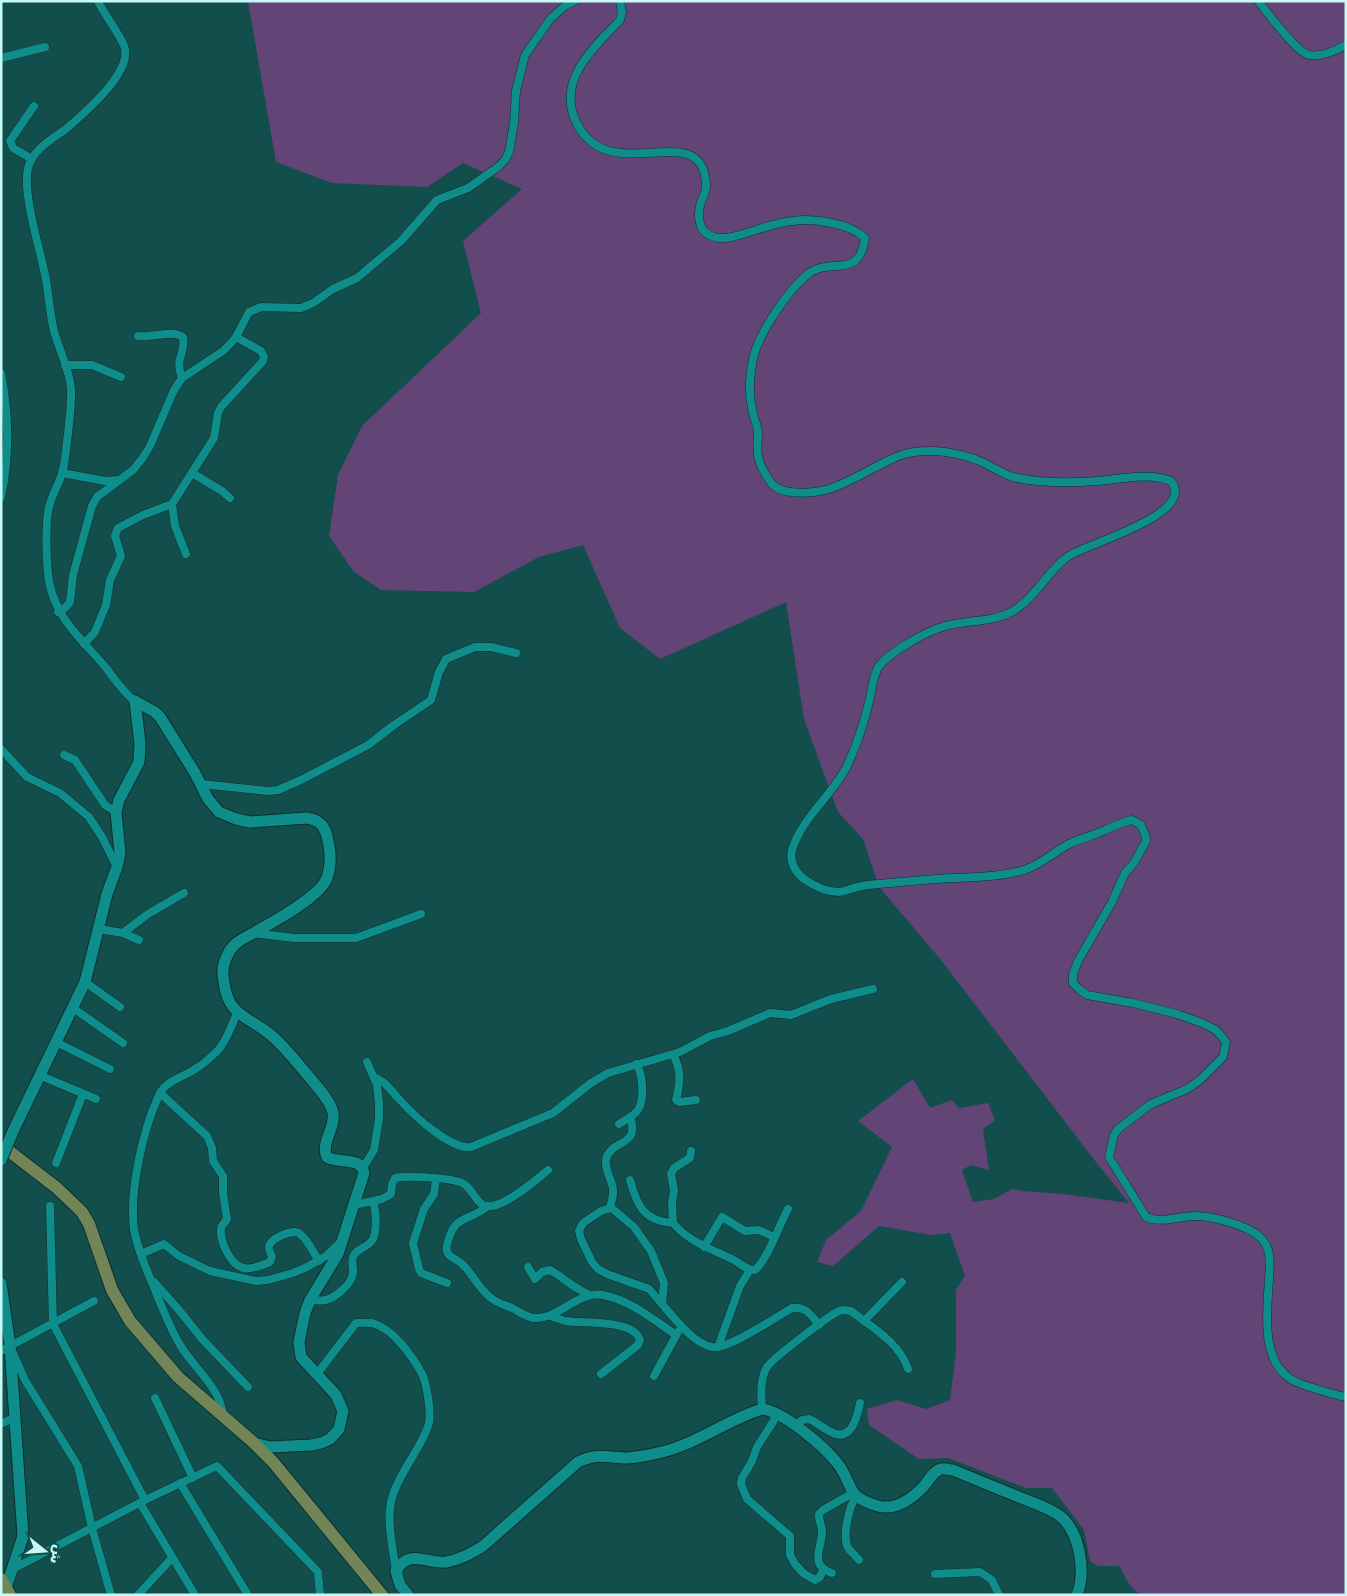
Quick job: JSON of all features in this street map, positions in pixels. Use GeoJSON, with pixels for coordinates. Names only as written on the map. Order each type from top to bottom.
{"type":"FeatureCollection","features":[{"type":"Feature","properties":{"kind":"main road"},"geometry":{"type":"LineString","coordinates":[[1,1145],[57,1188],[82,1212],[89,1224],[112,1290],[130,1321],[178,1377],[273,1462],[382,1595]]}},
{"type":"Feature","properties":{"kind":"street"},"geometry":{"type":"LineString","coordinates":[[98,1],[124,46],[126,57],[114,80],[94,104],[40,149],[28,165],[26,176],[30,207],[46,280],[54,332],[66,365],[71,387],[62,473],[53,493],[47,520],[48,577],[58,612],[126,694],[160,717],[201,784],[208,799],[219,812],[250,822],[316,819],[323,825],[326,832],[330,855],[326,879],[320,890],[280,917],[235,943],[226,956],[222,974],[230,1005],[237,1013],[273,1037],[310,1078],[330,1104],[334,1116],[325,1150],[327,1157],[358,1163],[363,1168],[364,1173],[334,1263],[310,1300],[305,1313],[299,1342],[301,1357],[336,1395],[343,1412],[339,1429],[330,1439],[311,1445],[276,1448],[254,1443]]}},
{"type":"Feature","properties":{"kind":"street"},"geometry":{"type":"LineString","coordinates":[[58,612],[70,602],[73,575],[92,506],[97,497],[133,470],[150,446],[174,390],[182,378],[222,351],[236,337],[246,316],[253,309],[266,306],[292,309],[301,308],[313,303],[333,289],[357,278],[401,241],[437,200],[468,188],[498,167],[509,152],[514,122],[516,91],[525,55],[551,18],[566,5],[574,1]]}},
{"type":"Feature","properties":{"kind":"street"},"geometry":{"type":"LineString","coordinates":[[620,1],[622,13],[620,20],[579,67],[574,77],[570,99],[572,112],[581,132],[602,149],[639,154],[676,152],[689,155],[698,161],[702,168],[706,189],[700,208],[699,226],[705,234],[720,238],[736,236],[794,220],[841,225],[858,232],[865,238],[863,250],[857,261],[809,273],[783,300],[759,340],[753,357],[750,397],[752,411],[757,422],[759,460],[774,486],[782,490],[799,493],[830,489],[895,457],[913,452],[929,451],[985,463],[1015,478],[1052,482],[1095,481],[1148,476],[1171,481],[1176,487],[1176,495],[1172,503],[1163,512],[1147,523],[1074,552],[1054,568],[1031,596],[1014,611],[939,628],[892,653],[878,668],[868,707],[847,766],[835,785],[808,818],[796,840],[791,856],[794,868],[805,880],[824,890],[840,892],[864,886],[952,878],[986,877],[1023,870],[1070,844],[1102,832],[1117,823],[1132,820],[1141,825],[1146,842],[1134,863],[1125,873],[1112,902],[1078,962],[1072,974],[1073,983],[1087,995],[1142,1005],[1202,1023],[1220,1034],[1226,1042],[1223,1057],[1200,1080],[1187,1089],[1151,1104],[1118,1129],[1114,1135],[1109,1157],[1146,1217],[1157,1221],[1195,1216],[1205,1217],[1236,1224],[1261,1238],[1270,1256],[1266,1318],[1273,1360],[1281,1372],[1294,1381],[1337,1396],[1346,1397]]}},
{"type":"Feature","properties":{"kind":"street"},"geometry":{"type":"LineString","coordinates":[[1258,1],[1293,43],[1305,54],[1316,55],[1346,46]]}},
{"type":"Feature","properties":{"kind":"street"},"geometry":{"type":"LineString","coordinates":[[1,58],[45,47]]}},
{"type":"Feature","properties":{"kind":"street"},"geometry":{"type":"LineString","coordinates":[[32,159],[13,148],[10,141],[34,106]]}},
{"type":"Feature","properties":{"kind":"street"},"geometry":{"type":"LineString","coordinates":[[138,336],[152,337],[173,333],[183,337],[184,345],[178,364],[182,378]]}},
{"type":"Feature","properties":{"kind":"street"},"geometry":{"type":"LineString","coordinates":[[84,644],[95,632],[106,605],[110,580],[121,556],[115,536],[118,528],[143,515],[172,504],[214,438],[218,413],[221,407],[263,361],[264,357],[261,351],[236,337]]}},
{"type":"Feature","properties":{"kind":"street"},"geometry":{"type":"LineString","coordinates":[[66,365],[92,365],[121,377]]}},
{"type":"Feature","properties":{"kind":"street"},"geometry":{"type":"LineString","coordinates":[[1,373],[7,411],[8,436],[8,454],[1,496]]}},
{"type":"Feature","properties":{"kind":"street"},"geometry":{"type":"LineString","coordinates":[[62,473],[106,481],[119,480]]}},
{"type":"Feature","properties":{"kind":"street"},"geometry":{"type":"LineString","coordinates":[[192,473],[230,498]]}},
{"type":"Feature","properties":{"kind":"street"},"geometry":{"type":"LineString","coordinates":[[172,504],[175,526],[186,554]]}},
{"type":"Feature","properties":{"kind":"street"},"geometry":{"type":"LineString","coordinates":[[201,784],[268,791],[278,790],[368,745],[431,700],[439,672],[446,659],[475,646],[490,647],[516,653]]}},
{"type":"Feature","properties":{"kind":"street"},"geometry":{"type":"LineString","coordinates":[[1,1160],[84,982],[107,894],[120,853],[116,812],[119,800],[139,762],[140,744],[135,701]]}},
{"type":"Feature","properties":{"kind":"street"},"geometry":{"type":"LineString","coordinates":[[1,749],[27,777],[60,793],[90,817],[117,867]]}},
{"type":"Feature","properties":{"kind":"street"},"geometry":{"type":"LineString","coordinates":[[64,755],[75,760],[105,805],[116,812]]}},
{"type":"Feature","properties":{"kind":"street"},"geometry":{"type":"LineString","coordinates":[[123,934],[148,914],[184,893]]}},
{"type":"Feature","properties":{"kind":"street"},"geometry":{"type":"LineString","coordinates":[[253,933],[294,938],[356,938],[421,914]]}},
{"type":"Feature","properties":{"kind":"street"},"geometry":{"type":"LineString","coordinates":[[99,929],[123,934],[139,940]]}},
{"type":"Feature","properties":{"kind":"street"},"geometry":{"type":"LineString","coordinates":[[84,982],[120,1007]]}},
{"type":"Feature","properties":{"kind":"street"},"geometry":{"type":"LineString","coordinates":[[374,1077],[387,1084],[399,1099],[424,1123],[457,1144],[468,1148],[540,1119],[563,1106],[608,1073],[673,1055],[695,1046],[710,1036],[728,1031],[770,1013],[791,1015],[831,999],[873,989]]}},
{"type":"Feature","properties":{"kind":"street"},"geometry":{"type":"LineString","coordinates":[[73,1008],[123,1043]]}},
{"type":"Feature","properties":{"kind":"street"},"geometry":{"type":"LineString","coordinates":[[223,1417],[220,1399],[215,1390],[181,1347],[141,1254],[134,1228],[133,1214],[136,1183],[146,1131],[160,1093],[171,1082],[191,1072],[214,1054],[220,1047],[237,1013]]}},
{"type":"Feature","properties":{"kind":"street"},"geometry":{"type":"LineString","coordinates":[[56,1042],[110,1069]]}},
{"type":"Feature","properties":{"kind":"street"},"geometry":{"type":"LineString","coordinates":[[673,1055],[680,1067],[680,1081],[676,1100],[679,1102],[696,1100]]}},
{"type":"Feature","properties":{"kind":"street"},"geometry":{"type":"LineString","coordinates":[[363,1168],[374,1150],[380,1104],[374,1077],[367,1062]]}},
{"type":"Feature","properties":{"kind":"street"},"geometry":{"type":"LineString","coordinates":[[619,1124],[637,1111],[642,1101],[643,1079],[636,1064]]}},
{"type":"Feature","properties":{"kind":"street"},"geometry":{"type":"LineString","coordinates":[[40,1075],[96,1099]]}},
{"type":"Feature","properties":{"kind":"street"},"geometry":{"type":"LineString","coordinates":[[160,1093],[207,1136],[210,1142],[213,1161],[223,1176],[223,1193],[227,1219],[221,1230],[222,1244],[228,1255],[239,1266],[246,1268],[268,1263],[272,1259],[270,1244],[286,1233],[294,1231],[301,1234],[318,1260]]}},
{"type":"Feature","properties":{"kind":"street"},"geometry":{"type":"LineString","coordinates":[[56,1163],[83,1094]]}},
{"type":"Feature","properties":{"kind":"street"},"geometry":{"type":"LineString","coordinates":[[610,1208],[613,1192],[606,1160],[609,1153],[630,1137],[633,1126],[630,1117]]}},
{"type":"Feature","properties":{"kind":"street"},"geometry":{"type":"LineString","coordinates":[[673,1223],[673,1186],[671,1174],[674,1168],[690,1158],[691,1151]]}},
{"type":"Feature","properties":{"kind":"street"},"geometry":{"type":"LineString","coordinates":[[548,1170],[508,1199],[488,1206],[476,1215],[463,1218],[457,1222],[446,1247],[449,1256],[460,1262],[488,1295],[496,1301],[530,1317],[550,1316],[564,1321],[620,1325],[638,1335],[640,1340],[638,1345],[601,1374]]}},
{"type":"Feature","properties":{"kind":"street"},"geometry":{"type":"LineString","coordinates":[[354,1205],[390,1196],[393,1181],[398,1177],[412,1177],[458,1181],[465,1185],[481,1204],[488,1206]]}},
{"type":"Feature","properties":{"kind":"street"},"geometry":{"type":"LineString","coordinates":[[436,1179],[434,1194],[424,1209],[413,1243],[421,1273],[447,1284]]}},
{"type":"Feature","properties":{"kind":"street"},"geometry":{"type":"LineString","coordinates":[[630,1180],[635,1196],[648,1216],[659,1221],[673,1223],[689,1238],[750,1270],[755,1270],[769,1251],[788,1209]]}},
{"type":"Feature","properties":{"kind":"street"},"geometry":{"type":"LineString","coordinates":[[310,1300],[322,1300],[333,1296],[352,1277],[354,1254],[374,1238],[376,1214],[373,1201]]}},
{"type":"Feature","properties":{"kind":"street"},"geometry":{"type":"LineString","coordinates":[[50,1206],[53,1324],[142,1501],[172,1558],[195,1595]]}},
{"type":"Feature","properties":{"kind":"street"},"geometry":{"type":"LineString","coordinates":[[662,1304],[664,1283],[661,1273],[645,1241],[634,1227],[610,1208],[601,1211],[580,1226],[579,1235],[592,1262],[598,1269],[649,1289],[681,1326],[706,1345],[718,1347],[730,1344],[792,1308],[803,1308],[819,1325]]}},
{"type":"Feature","properties":{"kind":"street"},"geometry":{"type":"LineString","coordinates":[[634,1227],[648,1216]]}},
{"type":"Feature","properties":{"kind":"street"},"geometry":{"type":"LineString","coordinates":[[704,1247],[722,1217],[745,1231],[759,1230],[774,1237]]}},
{"type":"Feature","properties":{"kind":"street"},"geometry":{"type":"LineString","coordinates":[[141,1254],[164,1244],[176,1254],[210,1271],[250,1281],[268,1280],[293,1273],[318,1260],[342,1241]]}},
{"type":"Feature","properties":{"kind":"street"},"geometry":{"type":"LineString","coordinates":[[528,1267],[535,1279],[542,1272],[550,1270],[565,1281],[572,1283],[580,1291],[590,1295]]}},
{"type":"Feature","properties":{"kind":"street"},"geometry":{"type":"LineString","coordinates":[[718,1347],[734,1298],[750,1270]]}},
{"type":"Feature","properties":{"kind":"street"},"geometry":{"type":"LineString","coordinates":[[150,1277],[180,1310],[203,1340],[248,1387]]}},
{"type":"Feature","properties":{"kind":"street"},"geometry":{"type":"LineString","coordinates":[[864,1321],[902,1282]]}},
{"type":"Feature","properties":{"kind":"street"},"geometry":{"type":"LineString","coordinates":[[1,1283],[6,1349],[15,1417],[23,1536],[6,1584]]}},
{"type":"Feature","properties":{"kind":"street"},"geometry":{"type":"LineString","coordinates":[[550,1316],[590,1295],[600,1294],[615,1298],[647,1315],[676,1335]]}},
{"type":"Feature","properties":{"kind":"street"},"geometry":{"type":"LineString","coordinates":[[6,1349],[94,1301]]}},
{"type":"Feature","properties":{"kind":"street"},"geometry":{"type":"LineString","coordinates":[[762,1409],[762,1382],[768,1367],[774,1359],[837,1311],[843,1309],[852,1311],[898,1348],[904,1357],[908,1370]]}},
{"type":"Feature","properties":{"kind":"street"},"geometry":{"type":"LineString","coordinates":[[317,1374],[356,1323],[375,1323],[393,1336],[409,1354],[423,1376],[429,1403],[429,1422],[392,1496],[390,1520],[396,1571],[400,1585],[408,1595]]}},
{"type":"Feature","properties":{"kind":"street"},"geometry":{"type":"LineString","coordinates":[[654,1376],[681,1326]]}},
{"type":"Feature","properties":{"kind":"street"},"geometry":{"type":"LineString","coordinates":[[6,1349],[78,1466],[92,1528],[111,1595]]}},
{"type":"Feature","properties":{"kind":"street"},"geometry":{"type":"LineString","coordinates":[[155,1398],[193,1478]]}},
{"type":"Feature","properties":{"kind":"street"},"geometry":{"type":"LineString","coordinates":[[796,1425],[802,1420],[809,1419],[833,1433],[842,1434],[854,1426],[857,1421],[860,1403]]}},
{"type":"Feature","properties":{"kind":"street"},"geometry":{"type":"LineString","coordinates":[[396,1571],[404,1561],[413,1558],[444,1562],[460,1559],[468,1555],[483,1546],[578,1462],[584,1459],[600,1455],[627,1458],[668,1451],[682,1447],[762,1409],[777,1413],[796,1425],[837,1463],[854,1494],[881,1506],[890,1507],[909,1500],[935,1473],[941,1469],[946,1469],[953,1470],[1060,1516],[1070,1529],[1078,1548],[1081,1566],[1081,1585],[1078,1595]]}},
{"type":"Feature","properties":{"kind":"street"},"geometry":{"type":"LineString","coordinates":[[777,1413],[757,1446],[749,1467],[742,1478],[742,1490],[748,1499],[790,1536],[790,1556],[800,1571],[814,1580],[820,1577],[823,1570]]}},
{"type":"Feature","properties":{"kind":"street"},"geometry":{"type":"LineString","coordinates":[[1,1424],[15,1417]]}},
{"type":"Feature","properties":{"kind":"street"},"geometry":{"type":"LineString","coordinates":[[6,1584],[92,1528],[142,1501],[218,1466],[318,1572],[320,1595]]}},
{"type":"Feature","properties":{"kind":"street"},"geometry":{"type":"LineString","coordinates":[[180,1483],[248,1595]]}},
{"type":"Feature","properties":{"kind":"street"},"geometry":{"type":"LineString","coordinates":[[832,1573],[823,1570],[818,1560],[823,1532],[818,1519],[819,1514],[822,1510],[854,1494]]}},
{"type":"Feature","properties":{"kind":"street"},"geometry":{"type":"LineString","coordinates":[[854,1494],[849,1509],[846,1542],[848,1548],[859,1560]]}},
{"type":"Feature","properties":{"kind":"street"},"geometry":{"type":"LineString","coordinates":[[138,1595],[172,1558]]}},
{"type":"Feature","properties":{"kind":"street"},"geometry":{"type":"LineString","coordinates":[[935,1574],[980,1572],[992,1580],[999,1595]]}},
{"type":"Feature","properties":{"kind":"shaded area"},"geometry":{"type":"Polygon","coordinates":[[[248,1],[1346,1],[1346,1595],[1141,1595],[1131,1587],[1119,1566],[1098,1566],[1090,1561],[1084,1530],[1052,1488],[1026,1488],[948,1458],[919,1459],[869,1425],[867,1409],[896,1400],[926,1409],[950,1400],[956,1353],[956,1290],[965,1276],[950,1233],[931,1235],[879,1226],[833,1266],[817,1262],[826,1240],[861,1211],[892,1147],[858,1121],[913,1079],[930,1108],[952,1100],[959,1108],[988,1103],[995,1120],[983,1129],[989,1170],[971,1165],[962,1170],[973,1202],[994,1199],[1012,1189],[1129,1203],[941,960],[879,887],[863,839],[838,812],[804,719],[786,602],[660,659],[620,628],[583,545],[539,557],[474,592],[381,590],[354,572],[329,536],[338,475],[362,426],[481,313],[463,241],[522,189],[463,163],[427,187],[332,183],[276,162],[248,1]]]}}]}
